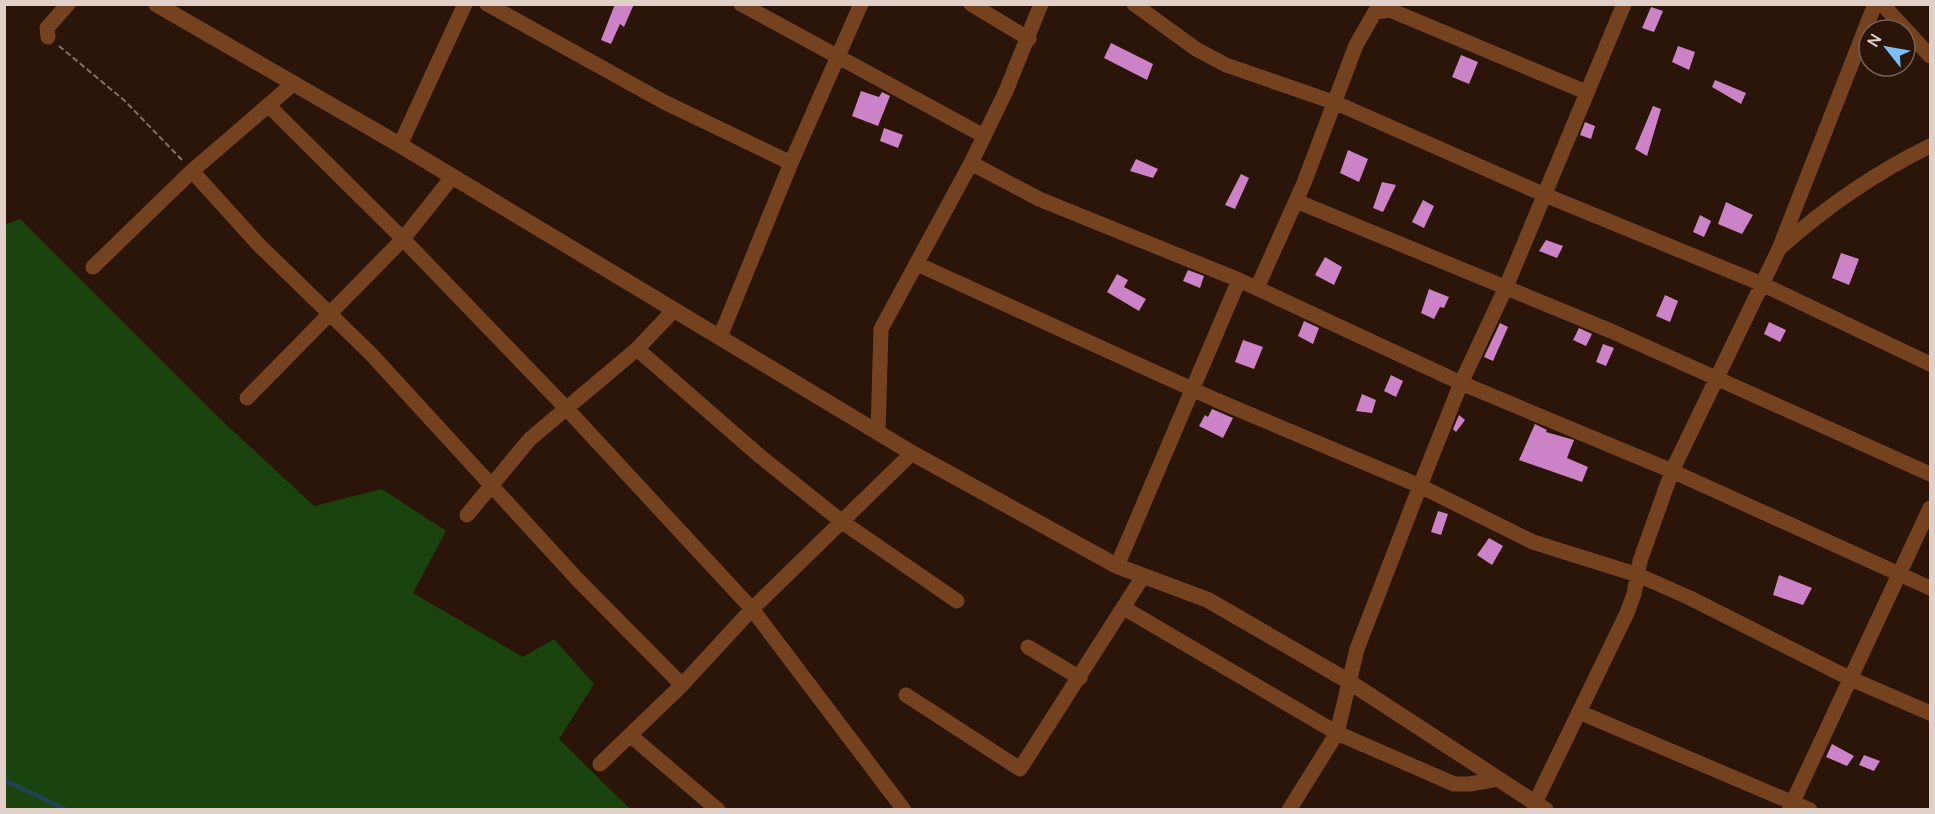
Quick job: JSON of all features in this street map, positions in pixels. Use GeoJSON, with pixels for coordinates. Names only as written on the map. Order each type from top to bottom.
{"type":"FeatureCollection","features":[{"type":"Feature","properties":{"kind":"street"},"geometry":{"type":"LineString","coordinates":[[48,37],[47,28],[68,4]]}},
{"type":"Feature","properties":{"kind":"street"},"geometry":{"type":"LineString","coordinates":[[156,4],[453,176],[912,453],[1142,578],[1208,600],[1348,681],[1538,807],[1579,712],[1627,613],[1640,561],[1672,471],[1779,249],[1875,4]]}},
{"type":"Feature","properties":{"kind":"street"},"geometry":{"type":"LineString","coordinates":[[400,145],[465,4]]}},
{"type":"Feature","properties":{"kind":"street"},"geometry":{"type":"LineString","coordinates":[[487,4],[664,102],[791,163]]}},
{"type":"Feature","properties":{"kind":"street"},"geometry":{"type":"LineString","coordinates":[[741,4],[984,136]]}},
{"type":"Feature","properties":{"kind":"street"},"geometry":{"type":"LineString","coordinates":[[720,338],[791,163],[861,4]]}},
{"type":"Feature","properties":{"kind":"street"},"geometry":{"type":"LineString","coordinates":[[971,4],[1029,39]]}},
{"type":"Feature","properties":{"kind":"street"},"geometry":{"type":"LineString","coordinates":[[878,432],[880,333],[971,163],[1029,39],[1041,4]]}},
{"type":"Feature","properties":{"kind":"street"},"geometry":{"type":"LineString","coordinates":[[1134,4],[1196,49],[1226,65],[1336,104],[1545,195],[1762,284],[1930,364]]}},
{"type":"Feature","properties":{"kind":"street"},"geometry":{"type":"LineString","coordinates":[[1289,810],[1337,733],[1357,650],[1420,486],[1461,383],[1506,287],[1624,4]]}},
{"type":"Feature","properties":{"kind":"street"},"geometry":{"type":"LineString","coordinates":[[1882,4],[1930,56]]}},
{"type":"Feature","properties":{"kind":"street"},"geometry":{"type":"LineString","coordinates":[[1257,288],[1296,201],[1336,104],[1356,45],[1371,15],[1382,9],[1390,10],[1586,92]]}},
{"type":"Feature","properties":{"kind":"street"},"geometry":{"type":"LineString","coordinates":[[93,267],[192,171],[294,83]]}},
{"type":"Feature","properties":{"kind":"street"},"geometry":{"type":"LineString","coordinates":[[269,106],[403,239],[566,408],[752,609],[904,810]]}},
{"type":"Feature","properties":{"kind":"street"},"geometry":{"type":"LineString","coordinates":[[1779,249],[1828,206],[1901,160],[1930,146]]}},
{"type":"Feature","properties":{"kind":"street"},"geometry":{"type":"LineString","coordinates":[[971,163],[1039,200],[1239,280],[1461,383],[1672,471],[1930,588]]}},
{"type":"Feature","properties":{"kind":"street"},"geometry":{"type":"LineString","coordinates":[[192,171],[258,244],[378,361],[625,630],[682,685]]}},
{"type":"Feature","properties":{"kind":"street"},"geometry":{"type":"LineString","coordinates":[[247,398],[331,315],[403,239],[453,176]]}},
{"type":"Feature","properties":{"kind":"street"},"geometry":{"type":"LineString","coordinates":[[1296,201],[1506,287],[1930,474]]}},
{"type":"Feature","properties":{"kind":"street"},"geometry":{"type":"LineString","coordinates":[[917,264],[1195,390],[1420,486],[1533,542],[1638,575],[1757,630],[1849,678],[1930,713]]}},
{"type":"Feature","properties":{"kind":"street"},"geometry":{"type":"LineString","coordinates":[[1118,566],[1195,390],[1239,280]]}},
{"type":"Feature","properties":{"kind":"street"},"geometry":{"type":"LineString","coordinates":[[467,515],[530,439],[637,349],[674,310]]}},
{"type":"Feature","properties":{"kind":"street"},"geometry":{"type":"LineString","coordinates":[[637,349],[745,443],[841,521],[957,601]]}},
{"type":"Feature","properties":{"kind":"street"},"geometry":{"type":"LineString","coordinates":[[600,764],[682,685],[752,609],[912,453]]}},
{"type":"Feature","properties":{"kind":"street"},"geometry":{"type":"LineString","coordinates":[[1790,806],[1930,508]]}},
{"type":"Feature","properties":{"kind":"street"},"geometry":{"type":"LineString","coordinates":[[906,695],[1020,769],[1142,578]]}},
{"type":"Feature","properties":{"kind":"street"},"geometry":{"type":"LineString","coordinates":[[1124,608],[1337,733],[1454,784],[1470,784],[1498,779]]}},
{"type":"Feature","properties":{"kind":"street"},"geometry":{"type":"LineString","coordinates":[[1028,647],[1080,678]]}},
{"type":"Feature","properties":{"kind":"street"},"geometry":{"type":"LineString","coordinates":[[1579,712],[1790,806],[1810,810]]}},
{"type":"Feature","properties":{"kind":"street"},"geometry":{"type":"LineString","coordinates":[[631,736],[718,810]]}},
{"type":"Feature","properties":{"kind":"path"},"geometry":{"type":"LineString","coordinates":[[48,37],[125,101],[192,171]]}},
{"type":"Feature","properties":{"kind":"green space"},"geometry":{"type":"Polygon","coordinates":[[[20,219],[216,415],[314,506],[382,489],[446,531],[413,593],[523,657],[554,639],[594,684],[559,739],[630,809],[5,809],[4,225],[20,219]]]}},
{"type":"Feature","properties":{"kind":"building"},"geometry":{"type":"Polygon","coordinates":[[[615,4],[634,4],[624,27],[620,24],[611,44],[601,40],[615,4]]]}},
{"type":"Feature","properties":{"kind":"building"},"geometry":{"type":"Polygon","coordinates":[[[1651,7],[1663,11],[1654,32],[1642,28],[1651,7]]]}},
{"type":"Feature","properties":{"kind":"building"},"geometry":{"type":"Polygon","coordinates":[[[1111,43],[1153,64],[1147,80],[1104,58],[1111,43]]]}},
{"type":"Feature","properties":{"kind":"building"},"geometry":{"type":"Polygon","coordinates":[[[1678,46],[1695,52],[1689,70],[1672,62],[1678,46]]]}},
{"type":"Feature","properties":{"kind":"building"},"geometry":{"type":"Polygon","coordinates":[[[1461,55],[1478,62],[1469,84],[1452,77],[1461,55]]]}},
{"type":"Feature","properties":{"kind":"building"},"geometry":{"type":"Polygon","coordinates":[[[1715,80],[1746,93],[1741,104],[1712,87],[1715,80]]]}},
{"type":"Feature","properties":{"kind":"building"},"geometry":{"type":"Polygon","coordinates":[[[861,91],[879,97],[882,92],[890,96],[878,126],[852,116],[861,91]]]}},
{"type":"Feature","properties":{"kind":"building"},"geometry":{"type":"Polygon","coordinates":[[[1653,106],[1661,109],[1647,156],[1635,149],[1653,106]]]}},
{"type":"Feature","properties":{"kind":"building"},"geometry":{"type":"Polygon","coordinates":[[[1585,122],[1595,126],[1591,139],[1580,135],[1585,122]]]}},
{"type":"Feature","properties":{"kind":"building"},"geometry":{"type":"Polygon","coordinates":[[[884,128],[903,135],[898,148],[880,141],[884,128]]]}},
{"type":"Feature","properties":{"kind":"building"},"geometry":{"type":"Polygon","coordinates":[[[1348,150],[1368,159],[1359,182],[1340,173],[1348,150]]]}},
{"type":"Feature","properties":{"kind":"building"},"geometry":{"type":"Polygon","coordinates":[[[1136,159],[1158,169],[1153,178],[1130,171],[1136,159]]]}},
{"type":"Feature","properties":{"kind":"building"},"geometry":{"type":"Polygon","coordinates":[[[1241,174],[1249,178],[1235,209],[1225,205],[1241,174]]]}},
{"type":"Feature","properties":{"kind":"building"},"geometry":{"type":"Polygon","coordinates":[[[1382,182],[1396,185],[1383,212],[1373,208],[1382,182]]]}},
{"type":"Feature","properties":{"kind":"building"},"geometry":{"type":"Polygon","coordinates":[[[1423,200],[1434,206],[1424,228],[1412,222],[1423,200]]]}},
{"type":"Feature","properties":{"kind":"building"},"geometry":{"type":"Polygon","coordinates":[[[1726,202],[1753,215],[1742,234],[1718,224],[1726,202]]]}},
{"type":"Feature","properties":{"kind":"building"},"geometry":{"type":"Polygon","coordinates":[[[1700,215],[1711,221],[1704,237],[1693,232],[1700,215]]]}},
{"type":"Feature","properties":{"kind":"building"},"geometry":{"type":"Polygon","coordinates":[[[1546,240],[1563,246],[1557,258],[1539,251],[1546,240]]]}},
{"type":"Feature","properties":{"kind":"building"},"geometry":{"type":"Polygon","coordinates":[[[1841,253],[1859,259],[1849,285],[1832,278],[1841,253]]]}},
{"type":"Feature","properties":{"kind":"building"},"geometry":{"type":"Polygon","coordinates":[[[1325,257],[1342,267],[1334,285],[1315,275],[1325,257]]]}},
{"type":"Feature","properties":{"kind":"building"},"geometry":{"type":"Polygon","coordinates":[[[1188,270],[1204,276],[1200,288],[1183,281],[1188,270]]]}},
{"type":"Feature","properties":{"kind":"building"},"geometry":{"type":"Polygon","coordinates":[[[1117,274],[1128,280],[1124,287],[1146,299],[1139,311],[1107,292],[1117,274]]]}},
{"type":"Feature","properties":{"kind":"building"},"geometry":{"type":"Polygon","coordinates":[[[1429,289],[1449,297],[1444,308],[1440,307],[1434,319],[1421,313],[1429,289]]]}},
{"type":"Feature","properties":{"kind":"building"},"geometry":{"type":"Polygon","coordinates":[[[1665,295],[1678,301],[1670,322],[1656,316],[1665,295]]]}},
{"type":"Feature","properties":{"kind":"building"},"geometry":{"type":"Polygon","coordinates":[[[1304,321],[1319,328],[1313,344],[1298,336],[1304,321]]]}},
{"type":"Feature","properties":{"kind":"building"},"geometry":{"type":"Polygon","coordinates":[[[1769,322],[1786,330],[1780,342],[1764,334],[1769,322]]]}},
{"type":"Feature","properties":{"kind":"building"},"geometry":{"type":"Polygon","coordinates":[[[1500,323],[1508,327],[1493,361],[1484,357],[1500,323]]]}},
{"type":"Feature","properties":{"kind":"building"},"geometry":{"type":"Polygon","coordinates":[[[1579,328],[1592,334],[1586,346],[1573,340],[1579,328]]]}},
{"type":"Feature","properties":{"kind":"building"},"geometry":{"type":"Polygon","coordinates":[[[1243,340],[1263,347],[1254,369],[1235,362],[1243,340]]]}},
{"type":"Feature","properties":{"kind":"building"},"geometry":{"type":"Polygon","coordinates":[[[1603,344],[1614,348],[1606,366],[1596,362],[1603,344]]]}},
{"type":"Feature","properties":{"kind":"building"},"geometry":{"type":"Polygon","coordinates":[[[1391,375],[1403,381],[1396,397],[1384,391],[1391,375]]]}},
{"type":"Feature","properties":{"kind":"building"},"geometry":{"type":"Polygon","coordinates":[[[1362,394],[1376,400],[1372,413],[1356,411],[1362,394]]]}},
{"type":"Feature","properties":{"kind":"building"},"geometry":{"type":"Polygon","coordinates":[[[1212,409],[1233,418],[1223,438],[1199,426],[1205,415],[1208,417],[1212,409]]]}},
{"type":"Feature","properties":{"kind":"building"},"geometry":{"type":"Polygon","coordinates":[[[1459,415],[1465,420],[1456,432],[1453,429],[1459,415]]]}},
{"type":"Feature","properties":{"kind":"building"},"geometry":{"type":"Polygon","coordinates":[[[1535,424],[1547,430],[1546,432],[1574,440],[1567,458],[1588,467],[1582,482],[1519,460],[1535,424]]]}},
{"type":"Feature","properties":{"kind":"building"},"geometry":{"type":"Polygon","coordinates":[[[1438,511],[1448,514],[1441,535],[1431,532],[1438,511]]]}},
{"type":"Feature","properties":{"kind":"building"},"geometry":{"type":"Polygon","coordinates":[[[1489,538],[1503,546],[1492,565],[1477,555],[1489,538]]]}},
{"type":"Feature","properties":{"kind":"building"},"geometry":{"type":"Polygon","coordinates":[[[1779,575],[1812,588],[1803,605],[1773,595],[1779,575]]]}},
{"type":"Feature","properties":{"kind":"building"},"geometry":{"type":"Polygon","coordinates":[[[1832,744],[1854,756],[1847,766],[1826,757],[1832,744]]]}},
{"type":"Feature","properties":{"kind":"building"},"geometry":{"type":"Polygon","coordinates":[[[1864,755],[1880,761],[1874,771],[1859,765],[1864,755]]]}},
{"type":"Feature","properties":{"kind":"waterway"},"geometry":{"type":"LineString","coordinates":[[4,780],[67,810]]}}]}
